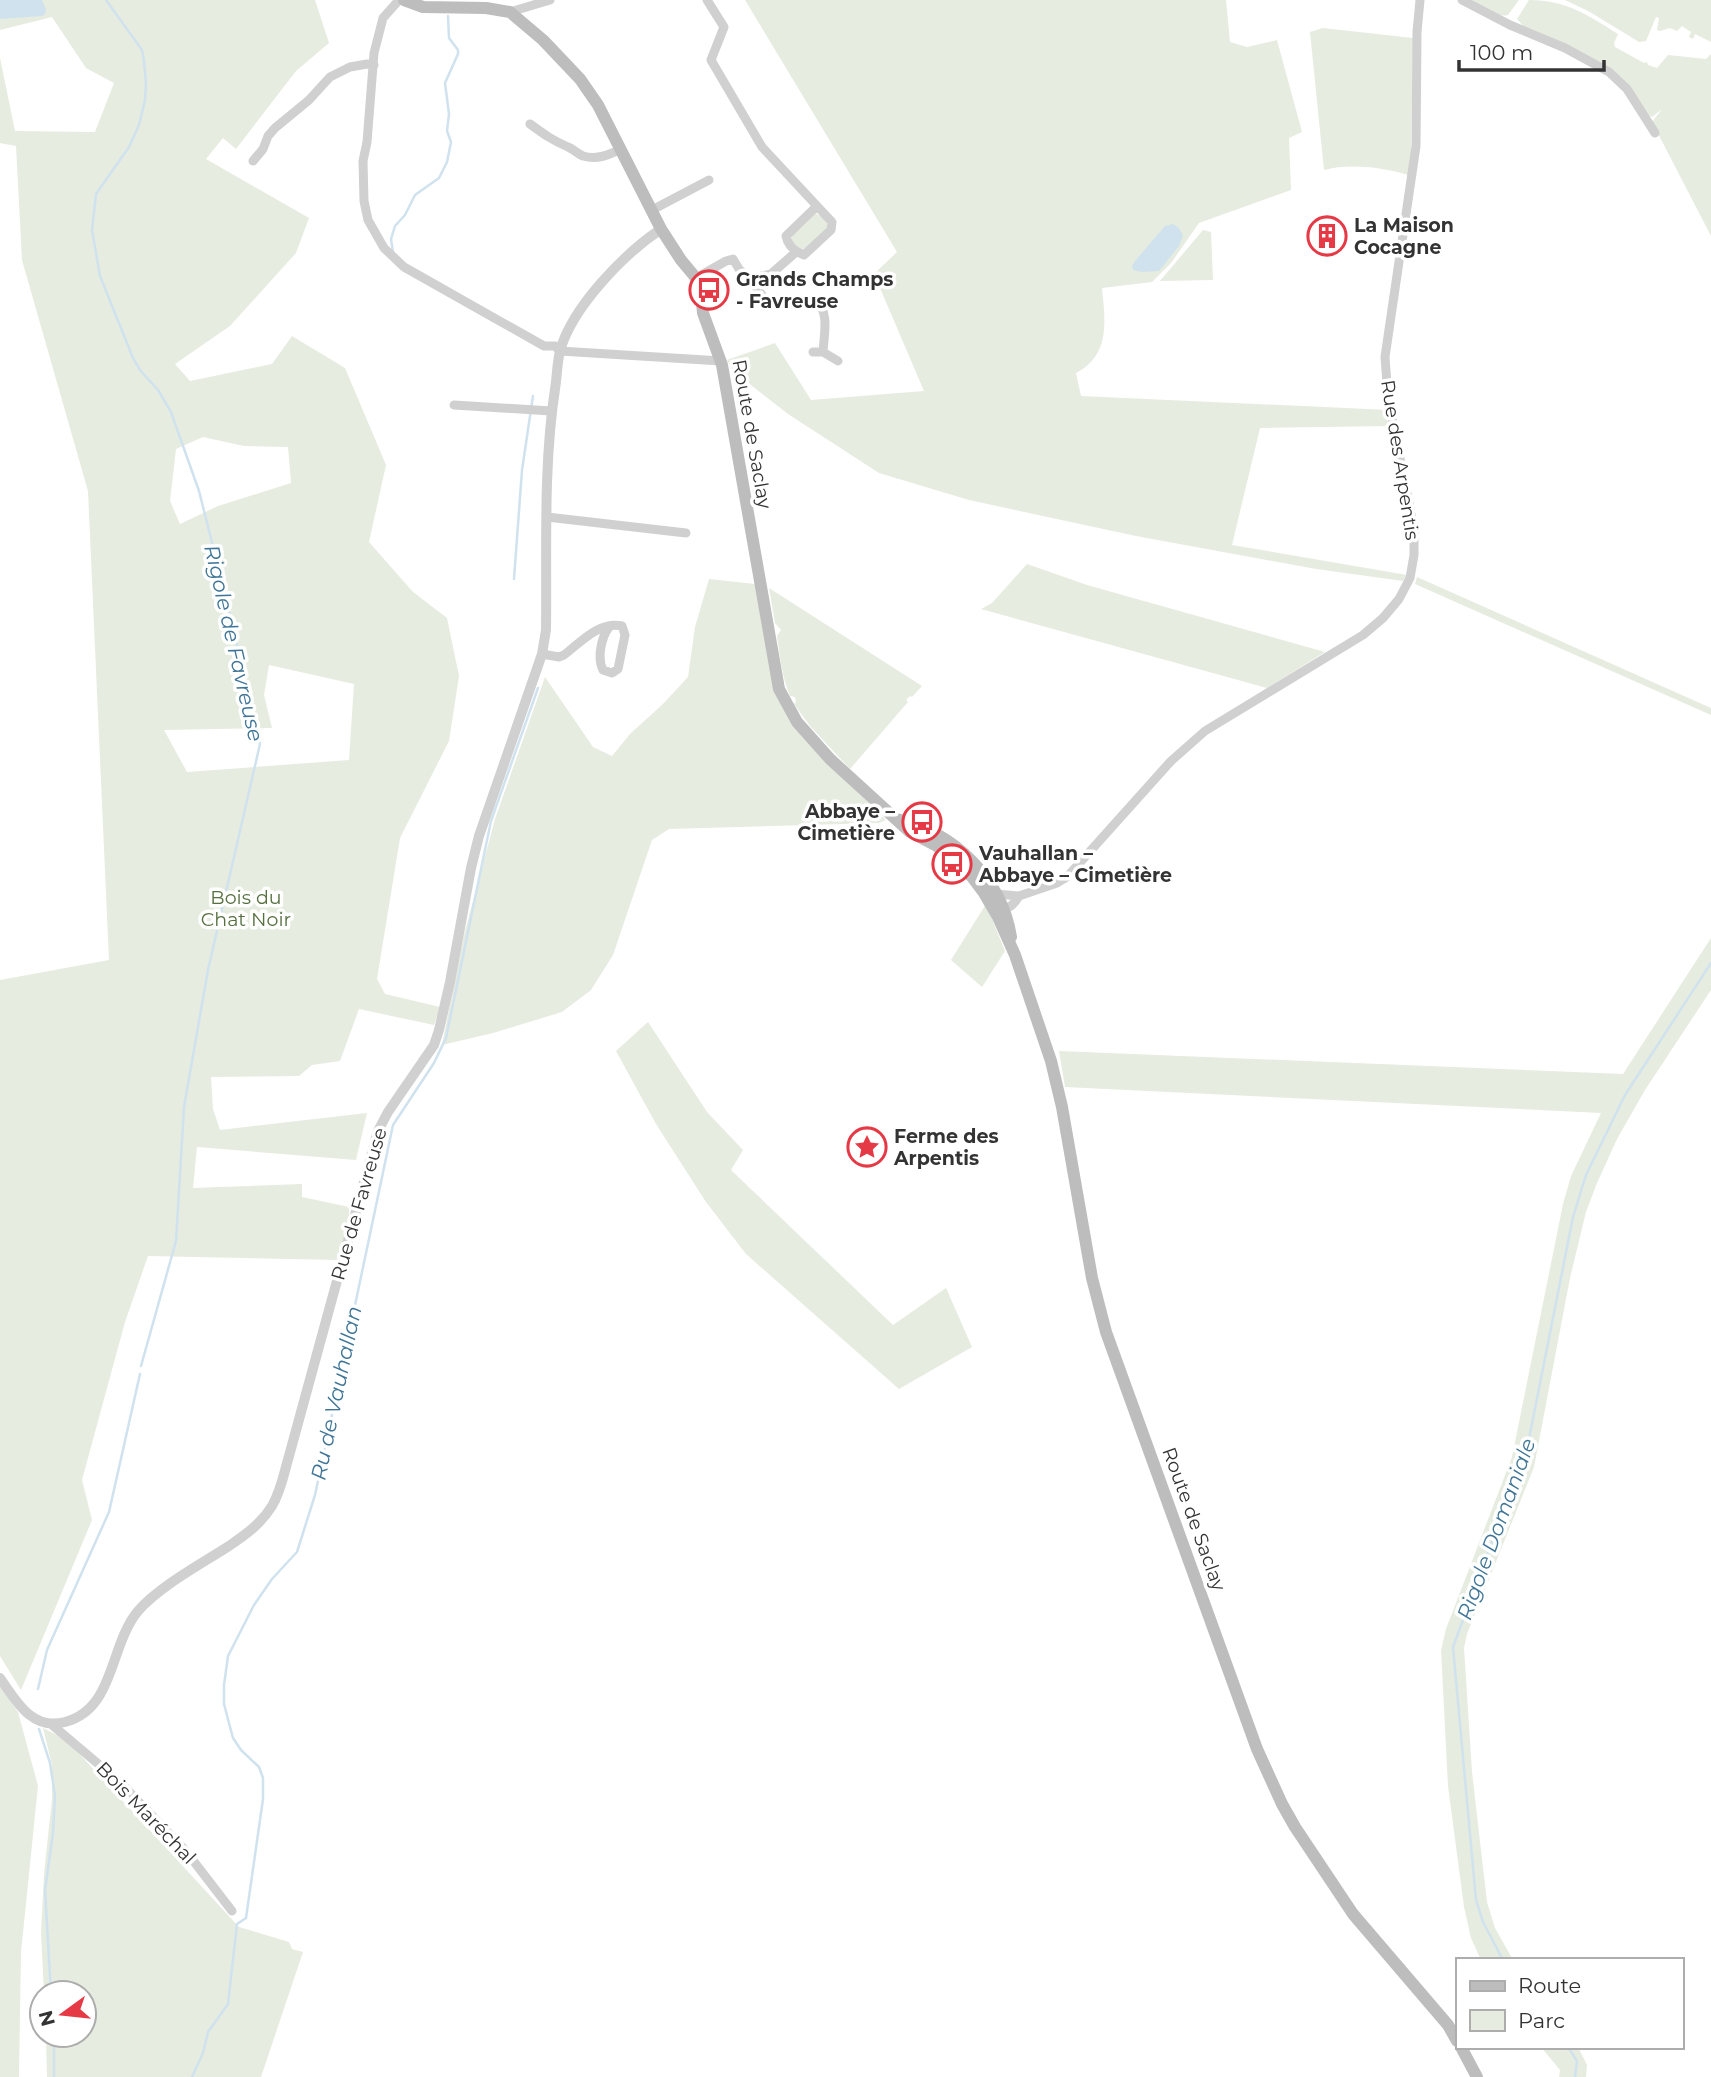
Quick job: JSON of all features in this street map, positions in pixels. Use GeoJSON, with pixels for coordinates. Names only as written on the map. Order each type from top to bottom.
{"type":"FeatureCollection","features":[{"type":"Feature","properties":{"kind":"main road"},"geometry":{"type":"LineString","coordinates":[[401,0],[423,7],[486,8],[510,12]]}},
{"type":"Feature","properties":{"kind":"main road","name":"Route de Saclay"},"geometry":{"type":"LineString","coordinates":[[510,12],[543,40],[580,79],[598,105],[661,229],[696,278],[703,313],[721,361],[779,689],[786,705],[810,738],[862,790],[910,832],[954,859],[972,877],[992,906],[1037,1017],[1057,1086],[1100,1311],[1257,1749],[1295,1828],[1353,1914],[1448,2025],[1456,2039]]}},
{"type":"Feature","properties":{"kind":"main road","name":"Route de Saclay"},"geometry":{"type":"LineString","coordinates":[[897,819],[922,826],[940,835],[982,871],[1005,909],[1014,955]]}},
{"type":"Feature","properties":{"kind":"main road"},"geometry":{"type":"LineString","coordinates":[[1462,2049],[1475,2074]]}},
{"type":"Feature","properties":{"kind":"street"},"geometry":{"type":"LineString","coordinates":[[401,0],[383,18],[374,53],[368,142],[363,161],[365,210],[378,240],[392,257],[404,267],[484,314],[544,346],[555,346],[560,351],[721,361]]}},
{"type":"Feature","properties":{"kind":"street"},"geometry":{"type":"LineString","coordinates":[[510,12],[550,0]]}},
{"type":"Feature","properties":{"kind":"street"},"geometry":{"type":"LineString","coordinates":[[707,0],[724,27],[711,60],[762,147],[832,222],[831,230],[804,255],[788,243],[786,236],[817,206]]}},
{"type":"Feature","properties":{"kind":"street","name":"Rue des Arpentis"},"geometry":{"type":"LineString","coordinates":[[997,894],[1019,896],[1067,877],[1188,745],[1205,731],[1363,635],[1383,618],[1399,599],[1410,578],[1414,555],[1414,529],[1388,398],[1385,357],[1416,146],[1417,32],[1420,0]]}},
{"type":"Feature","properties":{"kind":"street"},"geometry":{"type":"LineString","coordinates":[[1462,0],[1609,72],[1627,89],[1654,133]]}},
{"type":"Feature","properties":{"kind":"street"},"geometry":{"type":"LineString","coordinates":[[253,161],[264,149],[268,136],[275,128],[310,100],[330,77],[349,67],[374,65]]}},
{"type":"Feature","properties":{"kind":"street"},"geometry":{"type":"LineString","coordinates":[[530,124],[554,142],[583,156],[607,156],[621,149]]}},
{"type":"Feature","properties":{"kind":"street"},"geometry":{"type":"LineString","coordinates":[[652,211],[709,180]]}},
{"type":"Feature","properties":{"kind":"street","name":"Rue de Favreuse"},"geometry":{"type":"LineString","coordinates":[[51,1724],[62,1723],[82,1715],[100,1697],[126,1631],[145,1604],[242,1536],[264,1517],[278,1494],[378,1131],[434,1045],[439,1030],[480,836],[542,654],[546,630],[551,411],[560,351],[592,294],[632,251],[661,229]]}},
{"type":"Feature","properties":{"kind":"street"},"geometry":{"type":"LineString","coordinates":[[750,279],[771,274],[796,251]]}},
{"type":"Feature","properties":{"kind":"street"},"geometry":{"type":"LineString","coordinates":[[696,278],[733,259],[764,302],[815,299],[820,303],[824,314],[818,352],[838,361]]}},
{"type":"Feature","properties":{"kind":"street"},"geometry":{"type":"LineString","coordinates":[[454,405],[551,411]]}},
{"type":"Feature","properties":{"kind":"street"},"geometry":{"type":"LineString","coordinates":[[547,517],[686,533]]}},
{"type":"Feature","properties":{"kind":"street"},"geometry":{"type":"LineString","coordinates":[[542,654],[559,657],[603,626],[622,626],[625,635],[618,669],[612,673],[603,670],[599,661],[605,632],[609,627]]}},
{"type":"Feature","properties":{"kind":"street","name":"Route de Saclay"},"geometry":{"type":"LineString","coordinates":[[972,877],[982,881],[999,909],[1005,909]]}},
{"type":"Feature","properties":{"kind":"street","name":"Rue des Arpentis"},"geometry":{"type":"LineString","coordinates":[[1005,909],[1019,896]]}},
{"type":"Feature","properties":{"kind":"street"},"geometry":{"type":"LineString","coordinates":[[0,1678],[23,1710],[39,1722],[51,1724]]}},
{"type":"Feature","properties":{"kind":"street","name":"Bois Maréchal"},"geometry":{"type":"LineString","coordinates":[[51,1724],[122,1784],[185,1850],[232,1910]]}},
{"type":"Feature","properties":{"kind":"green space","name":"Bois du Chat Noir"},"geometry":{"type":"Polygon","coordinates":[[[0,0],[315,0],[329,43],[296,71],[236,149],[223,138],[206,159],[309,218],[296,253],[230,326],[175,364],[190,381],[272,364],[292,336],[345,368],[386,465],[369,542],[413,592],[447,618],[459,676],[449,741],[400,838],[377,979],[385,994],[440,1007],[434,1025],[359,1009],[340,1061],[312,1065],[299,1076],[211,1077],[213,1109],[220,1130],[367,1113],[356,1160],[197,1147],[193,1188],[302,1184],[302,1197],[349,1207],[349,1220],[338,1260],[148,1256],[125,1322],[82,1480],[92,1520],[21,1690],[0,1656],[0,980],[109,960],[88,491],[22,260],[16,146],[0,143],[0,58],[15,131],[95,132],[114,83],[86,68],[52,17],[0,30],[0,0]],[[203,437],[176,449],[170,501],[180,524],[218,506],[291,483],[288,447],[244,446],[203,437]],[[269,665],[264,695],[272,728],[164,730],[187,772],[349,760],[354,684],[269,665]]]}},
{"type":"Feature","properties":{"kind":"green space"},"geometry":{"type":"Polygon","coordinates":[[[745,0],[1226,0],[1230,42],[1247,47],[1277,40],[1302,132],[1289,138],[1291,190],[1199,223],[1171,263],[1152,282],[1102,288],[1103,336],[1095,357],[1076,373],[1081,396],[1389,410],[1391,426],[1260,428],[1232,545],[1407,575],[1403,581],[1316,569],[1136,536],[969,500],[879,473],[788,414],[733,371],[727,360],[775,343],[811,400],[924,391],[874,274],[897,252],[745,0]]]}},
{"type":"Feature","properties":{"kind":"green space"},"geometry":{"type":"Polygon","coordinates":[[[1472,0],[1519,0],[1508,15],[1503,16],[1472,0]]]}},
{"type":"Feature","properties":{"kind":"green space"},"geometry":{"type":"Polygon","coordinates":[[[1529,0],[1566,6],[1586,15],[1618,34],[1615,47],[1657,68],[1668,55],[1706,59],[1711,54],[1711,236],[1652,122],[1662,109],[1652,117],[1648,115],[1629,87],[1527,30],[1517,19],[1529,0]]]}},
{"type":"Feature","properties":{"kind":"green space"},"geometry":{"type":"Polygon","coordinates":[[[1565,0],[1711,0],[1711,42],[1695,34],[1693,39],[1689,37],[1691,32],[1682,26],[1677,31],[1670,28],[1657,30],[1659,18],[1656,17],[1646,41],[1639,42],[1565,0]]]}},
{"type":"Feature","properties":{"kind":"green space"},"geometry":{"type":"Polygon","coordinates":[[[1323,28],[1413,38],[1408,175],[1366,167],[1324,170],[1310,32],[1323,28]]]}},
{"type":"Feature","properties":{"kind":"green space"},"geometry":{"type":"Polygon","coordinates":[[[814,213],[824,219],[828,230],[807,247],[797,248],[791,235],[814,213]]]}},
{"type":"Feature","properties":{"kind":"green space"},"geometry":{"type":"Polygon","coordinates":[[[1203,230],[1211,232],[1213,280],[1160,281],[1203,230]]]}},
{"type":"Feature","properties":{"kind":"green space"},"geometry":{"type":"Polygon","coordinates":[[[1027,564],[1087,585],[1325,652],[1267,688],[981,609],[992,603],[1027,564]]]}},
{"type":"Feature","properties":{"kind":"green space"},"geometry":{"type":"Polygon","coordinates":[[[1417,577],[1711,708],[1711,715],[1415,584],[1417,577]]]}},
{"type":"Feature","properties":{"kind":"green space"},"geometry":{"type":"Polygon","coordinates":[[[709,579],[755,584],[790,709],[849,783],[886,820],[879,823],[669,829],[652,840],[613,955],[591,990],[562,1012],[442,1045],[464,935],[495,819],[545,677],[593,747],[612,756],[630,734],[688,677],[695,627],[709,579]]]}},
{"type":"Feature","properties":{"kind":"green space"},"geometry":{"type":"Polygon","coordinates":[[[769,588],[922,686],[906,700],[908,702],[850,769],[810,726],[794,704],[795,697],[790,696],[783,674],[777,636],[781,630],[775,623],[769,588]]]}},
{"type":"Feature","properties":{"kind":"green space"},"geometry":{"type":"Polygon","coordinates":[[[986,904],[1005,951],[982,987],[951,960],[986,904]]]}},
{"type":"Feature","properties":{"kind":"green space"},"geometry":{"type":"Polygon","coordinates":[[[1711,938],[1711,990],[1645,1090],[1617,1139],[1586,1212],[1570,1278],[1534,1467],[1467,1634],[1464,1648],[1472,1772],[1487,1902],[1495,1928],[1512,1958],[1480,1958],[1471,1938],[1464,1907],[1448,1786],[1441,1650],[1446,1629],[1512,1457],[1563,1204],[1571,1176],[1601,1113],[1065,1087],[1059,1051],[1623,1074],[1711,938]]]}},
{"type":"Feature","properties":{"kind":"green space"},"geometry":{"type":"Polygon","coordinates":[[[648,1022],[707,1112],[743,1150],[731,1170],[893,1325],[946,1288],[972,1347],[899,1389],[746,1254],[706,1202],[656,1124],[616,1051],[648,1022]]]}},
{"type":"Feature","properties":{"kind":"green space"},"geometry":{"type":"Polygon","coordinates":[[[0,1687],[18,1712],[38,1786],[21,1952],[19,2077],[0,2077],[0,1687]]]}},
{"type":"Feature","properties":{"kind":"green space"},"geometry":{"type":"Polygon","coordinates":[[[43,1728],[74,1748],[239,1927],[289,1942],[292,1949],[303,1952],[261,2077],[47,2077],[46,2049],[98,2049],[98,1979],[43,1979],[41,1933],[52,1799],[52,1765],[43,1728]]]}},
{"type":"Feature","properties":{"kind":"green space"},"geometry":{"type":"Polygon","coordinates":[[[1543,2049],[1579,2049],[1587,2065],[1586,2077],[1559,2077],[1560,2070],[1543,2049]]]}},
{"type":"Feature","properties":{"kind":"water"},"geometry":{"type":"Polygon","coordinates":[[[0,0],[42,0],[45,14],[0,19],[0,0]]]}},
{"type":"Feature","properties":{"kind":"water"},"geometry":{"type":"Polygon","coordinates":[[[1173,224],[1183,236],[1179,246],[1159,271],[1133,270],[1135,261],[1165,226],[1173,224]]]}},
{"type":"Feature","properties":{"kind":"waterway","name":"Rigole de Favreuse"},"geometry":{"type":"LineString","coordinates":[[106,0],[142,50],[146,84],[139,125],[129,147],[96,194],[92,230],[100,276],[133,358],[171,412],[199,491],[260,744],[208,970],[184,1107],[176,1241],[141,1366]]}},
{"type":"Feature","properties":{"kind":"waterway","name":"Ru de Vauhallan"},"geometry":{"type":"LineString","coordinates":[[393,252],[391,239],[395,226],[405,215],[415,195],[439,178],[447,162],[451,142],[447,131],[449,114],[445,83],[458,54],[449,38],[448,16]]}},
{"type":"Feature","properties":{"kind":"waterway","name":"Ru de Vauhallan"},"geometry":{"type":"LineString","coordinates":[[514,579],[522,470],[533,396]]}},
{"type":"Feature","properties":{"kind":"waterway","name":"Ru de Vauhallan"},"geometry":{"type":"LineString","coordinates":[[192,2077],[203,2053],[208,2032],[228,2004],[237,1924],[246,1918],[263,1799],[263,1778],[259,1767],[233,1738],[224,1704],[228,1656],[254,1605],[272,1579],[297,1552],[315,1495],[393,1125],[434,1063],[446,1038],[491,821],[538,688]]}},
{"type":"Feature","properties":{"kind":"waterway","name":"Rigole Domaniale"},"geometry":{"type":"LineString","coordinates":[[1502,1958],[1483,1922],[1476,1900],[1453,1647],[1527,1449],[1573,1217],[1586,1175],[1625,1095],[1711,963]]}},
{"type":"Feature","properties":{"kind":"waterway","name":"Rigole de Favreuse"},"geometry":{"type":"LineString","coordinates":[[38,1689],[47,1650],[109,1512],[140,1374]]}},
{"type":"Feature","properties":{"kind":"waterway","name":"Rigole de Favreuse"},"geometry":{"type":"LineString","coordinates":[[39,1729],[50,1763],[55,1796],[45,1890],[50,1979]]}},
{"type":"Feature","properties":{"kind":"waterway","name":"Rigole de Favreuse"},"geometry":{"type":"LineString","coordinates":[[54,2049],[54,2077]]}},
{"type":"Feature","properties":{"kind":"waterway","name":"Rigole Domaniale"},"geometry":{"type":"LineString","coordinates":[[1569,2049],[1577,2061],[1575,2077]]}},
{"type":"Feature","properties":{"kind":"place","name":"La Maison Cocagne"},"geometry":{"type":"Point","coordinates":[1327,236]}},
{"type":"Feature","properties":{"kind":"place","name":"Grands Champs - Favreuse"},"geometry":{"type":"Point","coordinates":[709,290]}},
{"type":"Feature","properties":{"kind":"place","name":"Abbaye – Cimetière"},"geometry":{"type":"Point","coordinates":[922,822]}},
{"type":"Feature","properties":{"kind":"place","name":"Vauhallan – Abbaye – Cimetière"},"geometry":{"type":"Point","coordinates":[952,864]}},
{"type":"Feature","properties":{"kind":"place","name":"Ferme des Arpentis"},"geometry":{"type":"Point","coordinates":[867,1147]}}]}
